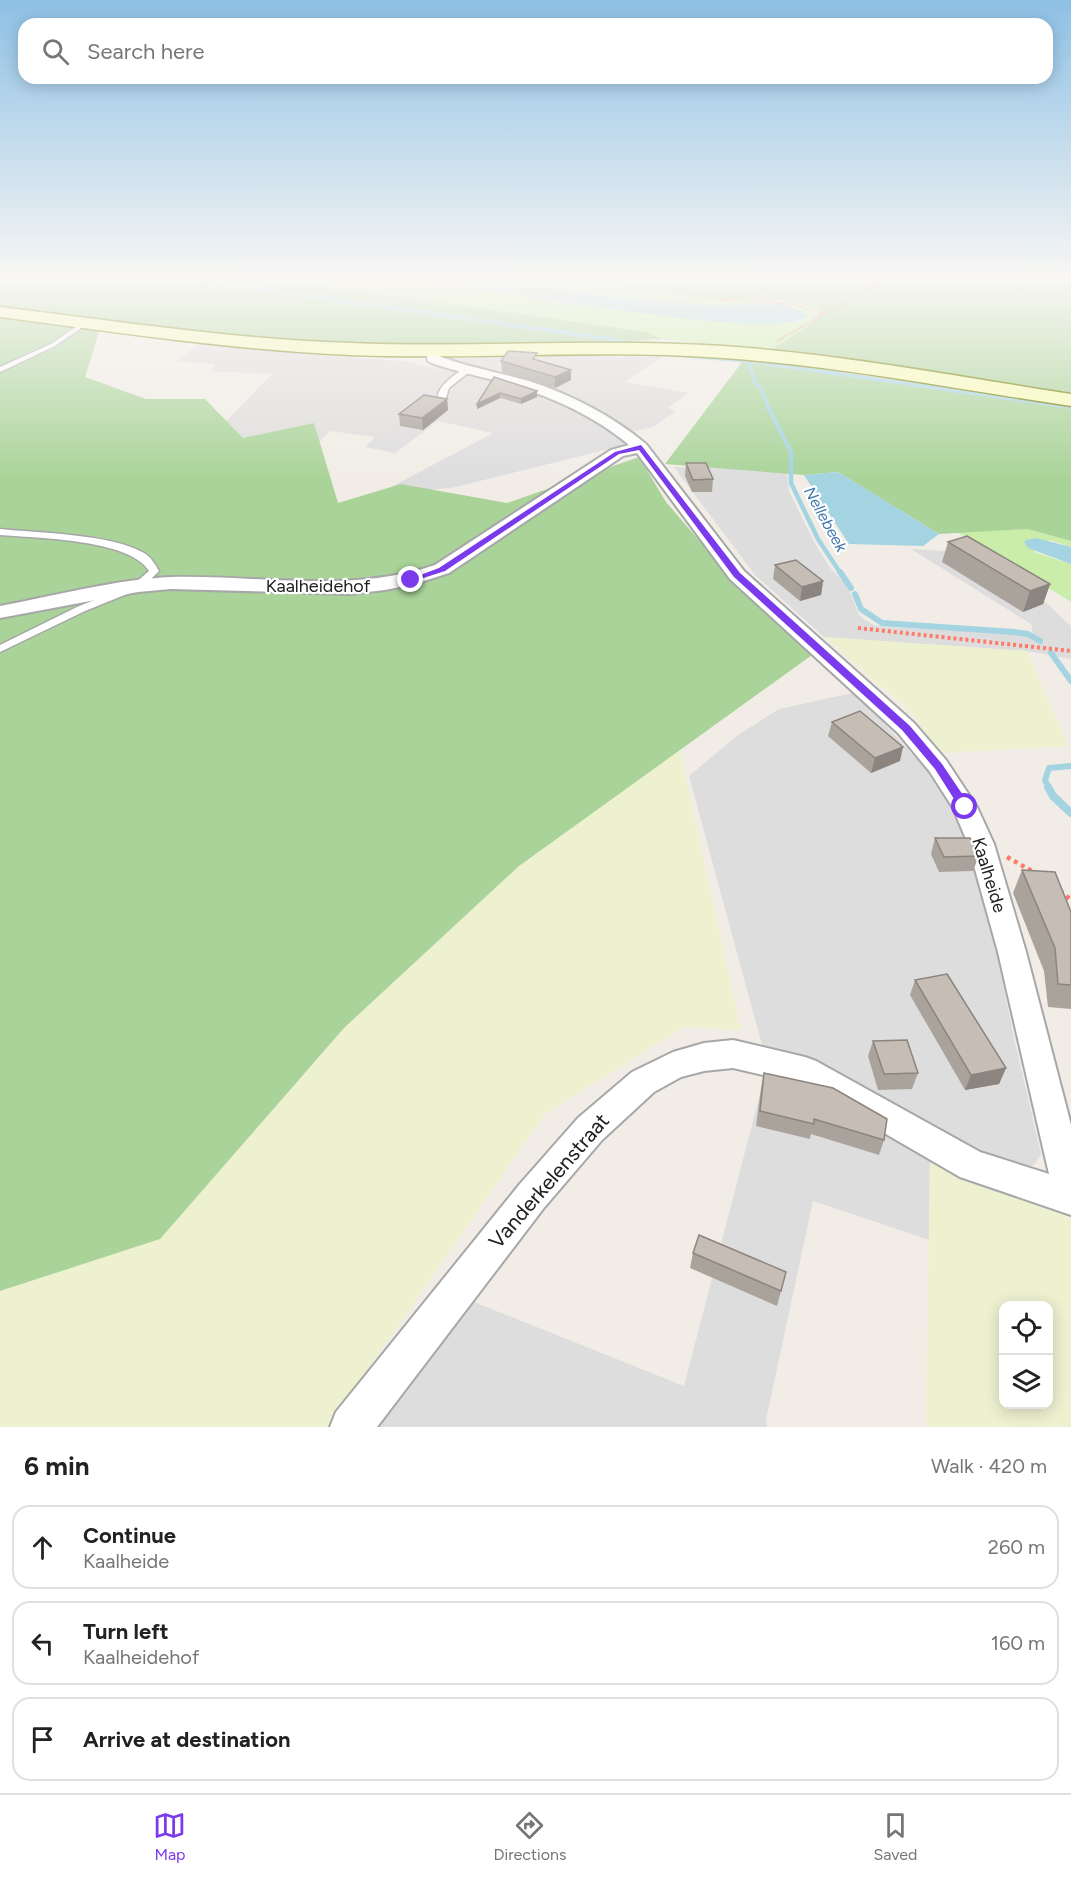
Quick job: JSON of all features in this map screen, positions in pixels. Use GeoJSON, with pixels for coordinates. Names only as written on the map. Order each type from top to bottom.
{"type":"FeatureCollection","features":[{"type":"Feature","properties":{"kind":"main road"},"geometry":{"type":"LineString","coordinates":[[336,348],[431,350],[623,348],[758,356],[1071,400]]}},
{"type":"Feature","properties":{"kind":"street","name":"Kaalheide"},"geometry":{"type":"LineString","coordinates":[[431,350],[433,358],[439,361],[518,382],[572,401],[621,430],[641,447],[737,575],[906,728],[938,766],[965,807],[981,844],[1012,952],[1071,1193]]}},
{"type":"Feature","properties":{"kind":"street","name":"Kaalheidehof"},"geometry":{"type":"LineString","coordinates":[[0,612],[138,586],[171,583],[350,588],[379,587],[411,580],[442,569],[617,453],[641,447]]}},
{"type":"Feature","properties":{"kind":"street","name":"Vanderkelenstraat"},"geometry":{"type":"LineString","coordinates":[[351,1427],[531,1197],[590,1129],[643,1082],[673,1066],[704,1057],[733,1053],[805,1071],[972,1166],[1071,1198]]}},
{"type":"Feature","properties":{"kind":"lane"},"geometry":{"type":"LineString","coordinates":[[0,370],[46,348]]}},
{"type":"Feature","properties":{"kind":"lane"},"geometry":{"type":"LineString","coordinates":[[441,402],[440,397],[444,389],[469,369]]}},
{"type":"Feature","properties":{"kind":"lane"},"geometry":{"type":"LineString","coordinates":[[0,532],[103,544],[138,554],[150,563],[154,571],[138,586]]}},
{"type":"Feature","properties":{"kind":"lane","name":"Kaalheidehof"},"geometry":{"type":"LineString","coordinates":[[0,649],[81,609],[138,586]]}},
{"type":"Feature","properties":{"kind":"path"},"geometry":{"type":"LineString","coordinates":[[858,628],[1071,651]]}},
{"type":"Feature","properties":{"kind":"path"},"geometry":{"type":"LineString","coordinates":[[981,844],[1040,876]]}},
{"type":"Feature","properties":{"kind":"path"},"geometry":{"type":"LineString","coordinates":[[1058,889],[1071,900]]}},
{"type":"Feature","properties":{"kind":"shaded area"},"geometry":{"type":"Polygon","coordinates":[[[194,348],[249,348],[402,361],[449,371],[462,365],[446,360],[447,356],[564,353],[565,355],[622,358],[630,353],[645,353],[663,357],[624,382],[688,393],[668,408],[676,411],[653,427],[617,435],[625,445],[451,488],[378,494],[493,433],[438,421],[395,453],[365,447],[375,437],[330,431],[300,459],[212,436],[272,374],[210,371],[216,364],[177,361],[194,348]]]}},
{"type":"Feature","properties":{"kind":"shaded area"},"geometry":{"type":"Polygon","coordinates":[[[786,465],[789,491],[815,544],[831,569],[848,587],[859,615],[864,619],[874,625],[886,627],[1033,633],[1031,624],[911,549],[994,554],[1071,626],[1071,659],[1027,651],[824,637],[755,575],[674,467],[786,465]]]}},
{"type":"Feature","properties":{"kind":"shaded area"},"geometry":{"type":"Polygon","coordinates":[[[852,693],[872,710],[955,801],[979,864],[1014,1038],[1041,1154],[1034,1165],[1020,1169],[930,1151],[929,1240],[813,1201],[766,1420],[767,1427],[367,1427],[469,1300],[684,1386],[766,1071],[762,1045],[689,776],[738,735],[779,709],[852,693]]]}},
{"type":"Feature","properties":{"kind":"green space"},"geometry":{"type":"Polygon","coordinates":[[[0,348],[94,348],[85,377],[146,399],[205,399],[243,438],[314,423],[338,503],[401,484],[507,503],[639,457],[666,502],[746,595],[812,655],[519,866],[344,1028],[160,1239],[0,1291],[0,348]]]}},
{"type":"Feature","properties":{"kind":"green space"},"geometry":{"type":"Polygon","coordinates":[[[739,348],[775,348],[770,351],[739,348]]]}},
{"type":"Feature","properties":{"kind":"green space"},"geometry":{"type":"Polygon","coordinates":[[[775,348],[1071,348],[1071,394],[770,351],[775,348]]]}},
{"type":"Feature","properties":{"kind":"green space"},"geometry":{"type":"Polygon","coordinates":[[[742,362],[812,368],[1071,408],[1071,541],[1027,529],[939,534],[838,472],[804,475],[665,464],[742,362]]]}},
{"type":"Feature","properties":{"kind":"green space"},"geometry":{"type":"Polygon","coordinates":[[[1027,529],[1071,541],[1071,547],[1050,540],[1034,552],[1071,564],[1071,602],[957,532],[1027,529]]]}},
{"type":"Feature","properties":{"kind":"green space"},"geometry":{"type":"Polygon","coordinates":[[[824,637],[1027,651],[1068,746],[941,753],[910,711],[824,637]]]}},
{"type":"Feature","properties":{"kind":"green space"},"geometry":{"type":"Polygon","coordinates":[[[680,750],[741,1030],[684,1027],[545,1114],[328,1427],[0,1427],[0,1291],[160,1239],[345,1028],[519,866],[680,750]]]}},
{"type":"Feature","properties":{"kind":"green space"},"geometry":{"type":"Polygon","coordinates":[[[930,1151],[1053,1199],[1071,1221],[1071,1427],[926,1427],[930,1151]]]}},
{"type":"Feature","properties":{"kind":"water"},"geometry":{"type":"Polygon","coordinates":[[[838,472],[939,534],[923,546],[849,544],[804,475],[838,472]]]}},
{"type":"Feature","properties":{"kind":"water"},"geometry":{"type":"Polygon","coordinates":[[[1036,538],[1071,547],[1071,564],[1028,548],[1024,542],[1036,538]]]}},
{"type":"Feature","properties":{"kind":"building"},"geometry":{"type":"Polygon","coordinates":[[[508,351],[537,353],[533,359],[571,370],[555,377],[501,361],[508,351]]]}},
{"type":"Feature","properties":{"kind":"building"},"geometry":{"type":"Polygon","coordinates":[[[494,377],[537,391],[521,399],[500,393],[477,404],[494,377]]]}},
{"type":"Feature","properties":{"kind":"building"},"geometry":{"type":"Polygon","coordinates":[[[424,395],[447,399],[422,418],[399,414],[424,395]]]}},
{"type":"Feature","properties":{"kind":"building"},"geometry":{"type":"Polygon","coordinates":[[[686,463],[706,463],[713,479],[693,480],[686,463]]]}},
{"type":"Feature","properties":{"kind":"building"},"geometry":{"type":"Polygon","coordinates":[[[967,536],[1050,584],[1030,591],[948,542],[967,536]]]}},
{"type":"Feature","properties":{"kind":"building"},"geometry":{"type":"Polygon","coordinates":[[[796,560],[823,581],[802,587],[775,565],[796,560]]]}},
{"type":"Feature","properties":{"kind":"building"},"geometry":{"type":"Polygon","coordinates":[[[860,711],[903,747],[875,758],[832,722],[860,711]]]}},
{"type":"Feature","properties":{"kind":"building"},"geometry":{"type":"Polygon","coordinates":[[[935,838],[970,838],[979,856],[944,857],[935,838]]]}},
{"type":"Feature","properties":{"kind":"building"},"geometry":{"type":"Polygon","coordinates":[[[1022,870],[1055,872],[1071,912],[1071,985],[1058,984],[1055,948],[1022,870]]]}},
{"type":"Feature","properties":{"kind":"building"},"geometry":{"type":"Polygon","coordinates":[[[947,974],[1006,1068],[971,1075],[915,980],[947,974]]]}},
{"type":"Feature","properties":{"kind":"building"},"geometry":{"type":"Polygon","coordinates":[[[907,1040],[918,1073],[884,1074],[873,1041],[907,1040]]]}},
{"type":"Feature","properties":{"kind":"building"},"geometry":{"type":"Polygon","coordinates":[[[764,1073],[833,1088],[887,1119],[884,1140],[814,1119],[814,1124],[760,1111],[764,1073]]]}},
{"type":"Feature","properties":{"kind":"building"},"geometry":{"type":"Polygon","coordinates":[[[699,1235],[786,1272],[781,1291],[693,1253],[699,1235]]]}},
{"type":"Feature","properties":{"kind":"waterway"},"geometry":{"type":"LineString","coordinates":[[653,353],[748,361]]}},
{"type":"Feature","properties":{"kind":"waterway"},"geometry":{"type":"LineString","coordinates":[[748,361],[1071,407]]}},
{"type":"Feature","properties":{"kind":"waterway","name":"Nellebeek"},"geometry":{"type":"LineString","coordinates":[[748,361],[755,383],[761,388],[769,409]]}},
{"type":"Feature","properties":{"kind":"waterway","name":"Nellebeek"},"geometry":{"type":"LineString","coordinates":[[769,409],[791,452],[791,483],[818,539],[841,574]]}},
{"type":"Feature","properties":{"kind":"waterway","name":"Nellebeek"},"geometry":{"type":"LineString","coordinates":[[840,572],[851,588]]}},
{"type":"Feature","properties":{"kind":"waterway","name":"Nellebeek"},"geometry":{"type":"LineString","coordinates":[[855,594],[861,609],[882,623],[1014,632],[1028,634],[1040,641]]}},
{"type":"Feature","properties":{"kind":"waterway","name":"Nellebeek"},"geometry":{"type":"LineString","coordinates":[[1051,653],[1071,681]]}},
{"type":"Feature","properties":{"kind":"waterway","name":"Nellebeek"},"geometry":{"type":"LineString","coordinates":[[1049,788],[1045,780],[1049,768],[1071,766]]}},
{"type":"Feature","properties":{"kind":"waterway","name":"Nellebeek"},"geometry":{"type":"LineString","coordinates":[[1048,787],[1053,796],[1071,813]]}},
{"type":"Feature","properties":{"kind":"route"},"geometry":{"type":"LineString","coordinates":[[411,580],[442,569],[617,453],[641,447],[737,575],[906,728],[938,766],[965,807]]}}]}
